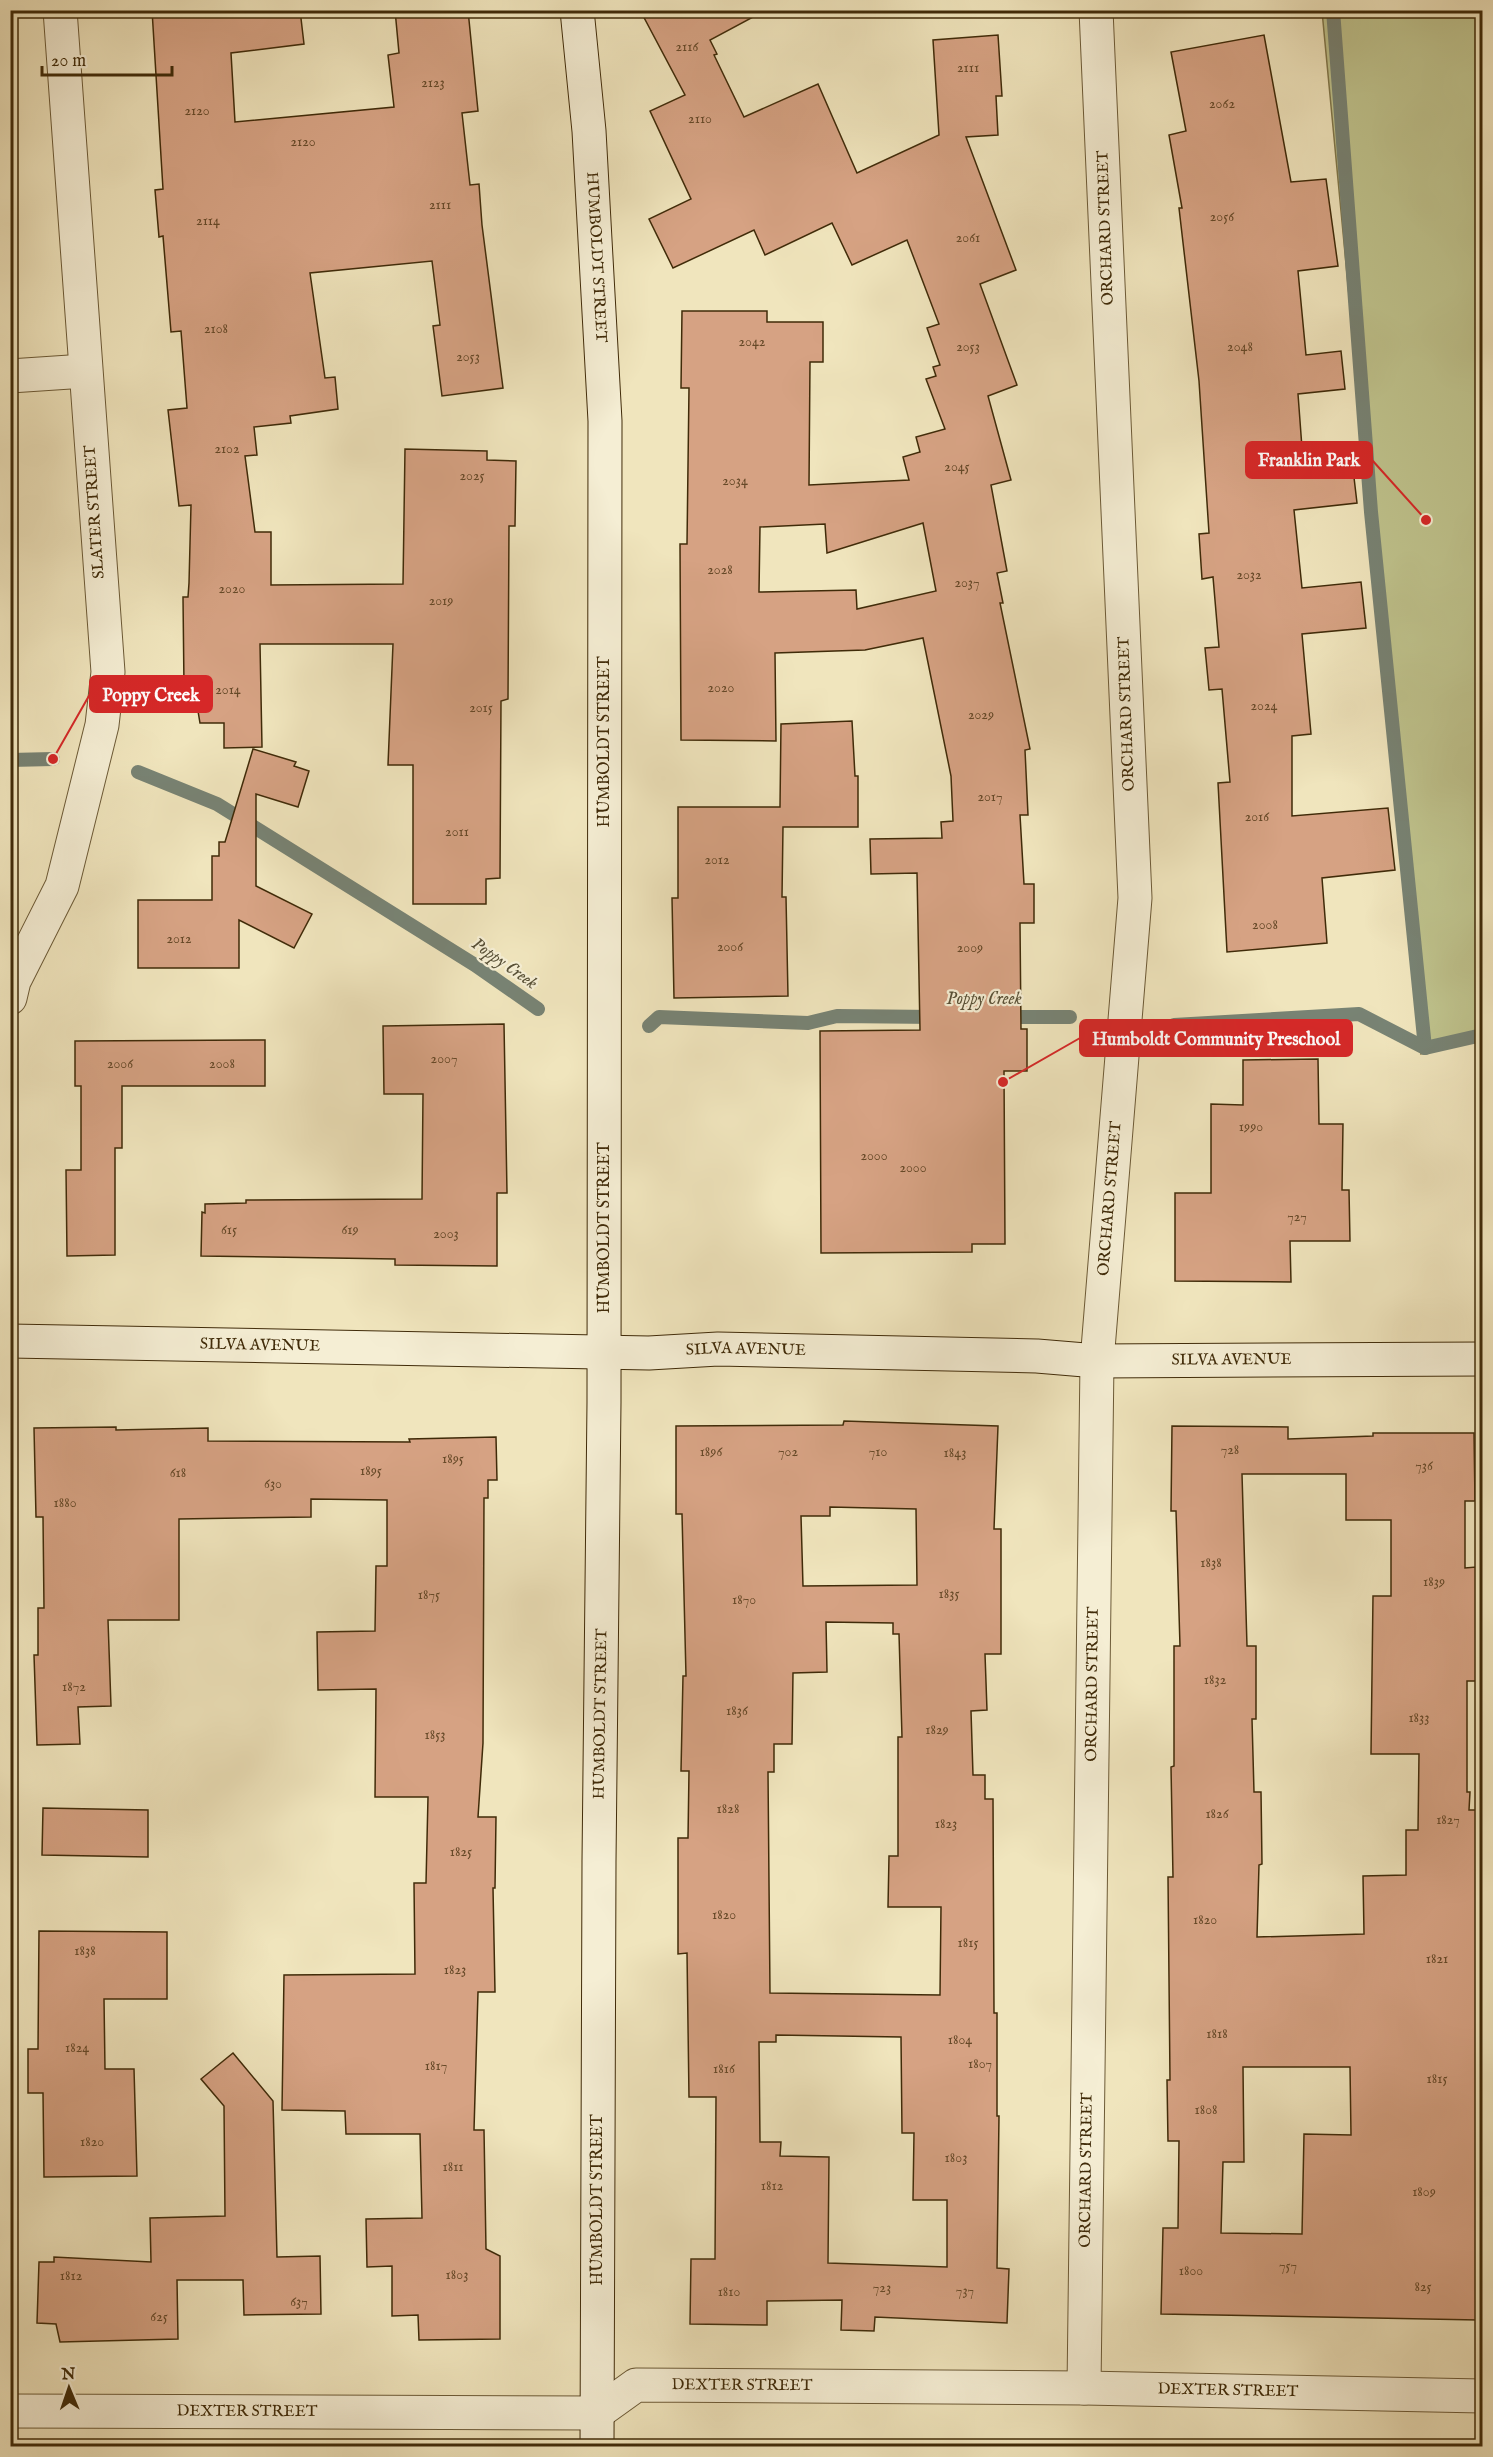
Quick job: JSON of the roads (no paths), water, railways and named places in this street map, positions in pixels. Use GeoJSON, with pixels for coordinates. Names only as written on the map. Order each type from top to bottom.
{"type":"FeatureCollection","features":[{"type":"Feature","properties":{"kind":"street","name":"SLATER STREET"},"geometry":{"type":"LineString","coordinates":[[10,998],[14,981],[62,886],[102,724],[108,672],[84,371],[60,10]]}},
{"type":"Feature","properties":{"kind":"street","name":"HUMBOLDT STREET"},"geometry":{"type":"LineString","coordinates":[[577,10],[589,131],[605,421],[604,1352],[597,2446]]}},
{"type":"Feature","properties":{"kind":"street","name":"ORCHARD STREET"},"geometry":{"type":"LineString","coordinates":[[1084,2388],[1097,1361],[1135,898],[1096,10]]}},
{"type":"Feature","properties":{"kind":"street"},"geometry":{"type":"LineString","coordinates":[[10,376],[84,371]]}},
{"type":"Feature","properties":{"kind":"street","name":"SILVA AVENUE"},"geometry":{"type":"LineString","coordinates":[[10,1341],[649,1353],[730,1349],[1037,1356],[1097,1361],[1482,1359]]}},
{"type":"Feature","properties":{"kind":"street","name":"DEXTER STREET"},"geometry":{"type":"LineString","coordinates":[[10,2411],[597,2413],[636,2385],[1084,2388],[1482,2396]]}},
{"type":"Feature","properties":{"kind":"waterway"},"geometry":{"type":"LineString","coordinates":[[1333,10],[1371,512],[1425,1048]]}},
{"type":"Feature","properties":{"kind":"waterway","name":"Poppy Creek"},"geometry":{"type":"LineString","coordinates":[[10,760],[53,759]]}},
{"type":"Feature","properties":{"kind":"waterway","name":"Poppy Creek"},"geometry":{"type":"LineString","coordinates":[[138,772],[217,804],[475,965],[538,1009]]}},
{"type":"Feature","properties":{"kind":"waterway","name":"Poppy Creek"},"geometry":{"type":"LineString","coordinates":[[1174,1025],[1359,1014],[1425,1048],[1482,1035]]}},
{"type":"Feature","properties":{"kind":"waterway","name":"Poppy Creek"},"geometry":{"type":"LineString","coordinates":[[649,1026],[659,1017],[808,1023],[837,1016],[936,1017]]}},
{"type":"Feature","properties":{"kind":"waterway","name":"Poppy Creek"},"geometry":{"type":"LineString","coordinates":[[1003,1017],[1070,1017]]}},
{"type":"Feature","properties":{"kind":"place","name":"Franklin Park"},"geometry":{"type":"Point","coordinates":[1426,520]}},
{"type":"Feature","properties":{"kind":"place","name":"Poppy Creek"},"geometry":{"type":"Point","coordinates":[53,759]}},
{"type":"Feature","properties":{"kind":"place","name":"Humboldt Community Preschool"},"geometry":{"type":"Point","coordinates":[1003,1082]}}]}
